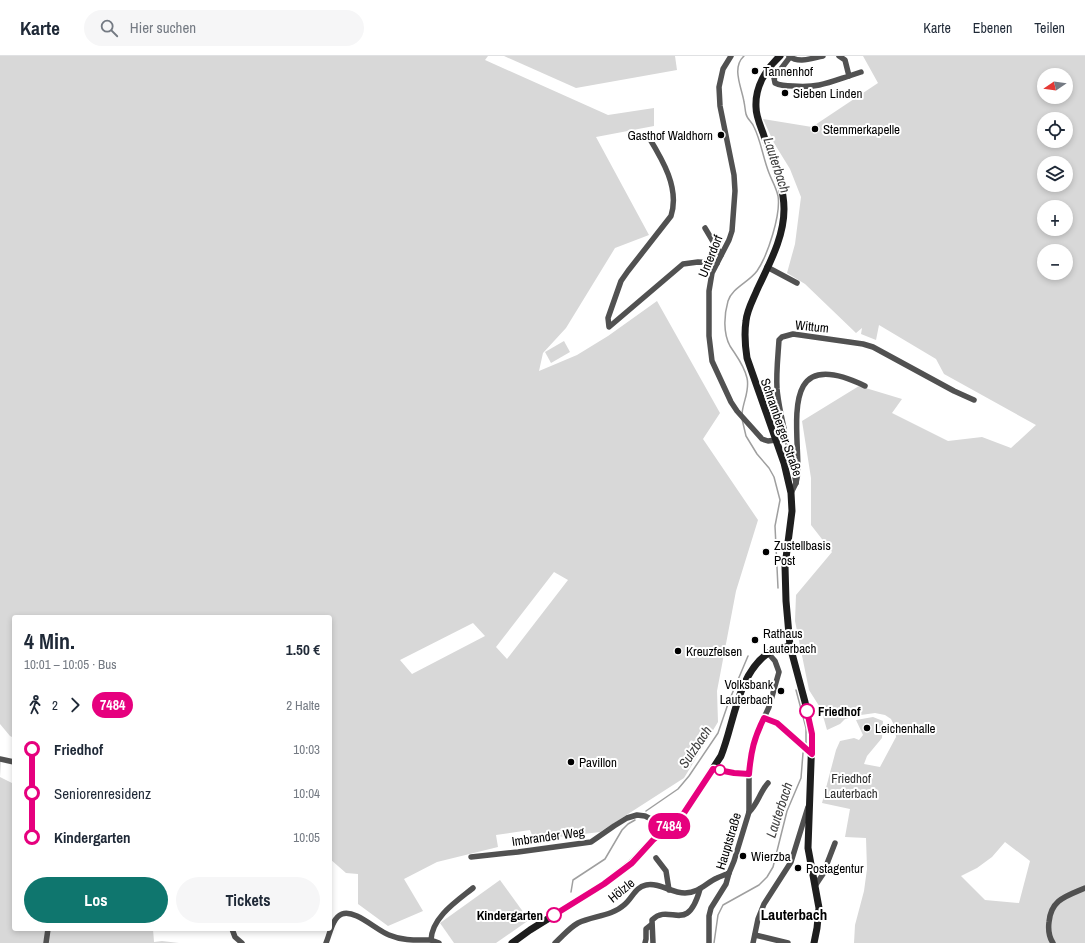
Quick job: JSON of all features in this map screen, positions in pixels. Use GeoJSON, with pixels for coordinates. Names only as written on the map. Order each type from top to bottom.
{"type":"FeatureCollection","features":[{"type":"Feature","properties":{"kind":"main road","name":"Schramberger Straße"},"geometry":{"type":"LineString","coordinates":[[780,56],[764,75],[758,89],[756,107],[758,120],[781,184],[783,195],[783,223],[780,236],[750,305],[746,320],[744,342],[755,385],[776,440],[787,473],[791,493],[792,511],[785,579],[790,646],[812,734],[808,848],[819,899],[819,915],[814,943]]}},
{"type":"Feature","properties":{"kind":"main road"},"geometry":{"type":"LineString","coordinates":[[512,943],[530,930],[604,884],[626,868],[653,840],[686,812],[721,756],[744,683],[756,665],[768,653],[779,648],[790,646]]}},
{"type":"Feature","properties":{"kind":"street","name":"Unterdorf"},"geometry":{"type":"LineString","coordinates":[[731,56],[723,69],[719,87],[720,106],[735,186],[732,231],[710,280],[708,302],[712,361],[731,402],[739,413],[762,439],[768,441],[776,440]]}},
{"type":"Feature","properties":{"kind":"street"},"geometry":{"type":"LineString","coordinates":[[823,56],[801,60],[790,56],[774,78],[775,83],[780,85],[807,87],[819,86],[862,72]]}},
{"type":"Feature","properties":{"kind":"street"},"geometry":{"type":"LineString","coordinates":[[839,56],[845,60],[849,76]]}},
{"type":"Feature","properties":{"kind":"street"},"geometry":{"type":"LineString","coordinates":[[648,136],[664,163],[670,179],[674,197],[673,209],[671,216],[621,281],[608,318],[607,323],[609,327],[683,264],[698,262],[717,263]]}},
{"type":"Feature","properties":{"kind":"street"},"geometry":{"type":"LineString","coordinates":[[705,228],[721,255]]}},
{"type":"Feature","properties":{"kind":"street"},"geometry":{"type":"LineString","coordinates":[[767,267],[797,282]]}},
{"type":"Feature","properties":{"kind":"street","name":"Wittum"},"geometry":{"type":"LineString","coordinates":[[796,483],[777,388],[780,340],[782,337],[794,334],[863,344],[873,347],[954,391],[974,400]]}},
{"type":"Feature","properties":{"kind":"street"},"geometry":{"type":"LineString","coordinates":[[791,493],[796,483],[798,473],[797,406],[804,384],[816,375],[829,374],[846,378],[865,386]]}},
{"type":"Feature","properties":{"kind":"street","name":"Hauptstraße"},"geometry":{"type":"LineString","coordinates":[[709,943],[709,916],[715,901],[726,884],[749,812],[749,774],[754,739],[769,708],[779,672],[775,660],[768,653]]}},
{"type":"Feature","properties":{"kind":"street"},"geometry":{"type":"LineString","coordinates":[[764,718],[777,723],[812,754]]}},
{"type":"Feature","properties":{"kind":"street"},"geometry":{"type":"LineString","coordinates":[[0,759],[12,762]]}},
{"type":"Feature","properties":{"kind":"street"},"geometry":{"type":"LineString","coordinates":[[713,769],[749,774]]}},
{"type":"Feature","properties":{"kind":"street"},"geometry":{"type":"LineString","coordinates":[[749,812],[753,809],[763,788],[768,783]]}},
{"type":"Feature","properties":{"kind":"street"},"geometry":{"type":"LineString","coordinates":[[753,943],[758,919],[764,904],[791,862],[810,800]]}},
{"type":"Feature","properties":{"kind":"street","name":"Imbrander Weg"},"geometry":{"type":"LineString","coordinates":[[471,857],[591,842],[627,818],[637,815],[645,816],[653,820],[665,830]]}},
{"type":"Feature","properties":{"kind":"street"},"geometry":{"type":"LineString","coordinates":[[815,886],[823,874],[835,843]]}},
{"type":"Feature","properties":{"kind":"street"},"geometry":{"type":"LineString","coordinates":[[656,858],[666,871],[669,890]]}},
{"type":"Feature","properties":{"kind":"street"},"geometry":{"type":"LineString","coordinates":[[653,943],[651,925],[655,916],[688,913],[695,905],[700,890],[716,878],[729,873]]}},
{"type":"Feature","properties":{"kind":"street","name":"Hölzle"},"geometry":{"type":"LineString","coordinates":[[555,943],[578,923],[617,910],[624,905],[637,889],[644,885],[652,884],[669,890],[685,893],[700,890]]}},
{"type":"Feature","properties":{"kind":"street"},"geometry":{"type":"LineString","coordinates":[[431,940],[434,928],[442,915],[473,888]]}},
{"type":"Feature","properties":{"kind":"street"},"geometry":{"type":"LineString","coordinates":[[1053,943],[1050,938],[1049,931],[1051,911],[1060,900],[1085,888]]}},
{"type":"Feature","properties":{"kind":"street"},"geometry":{"type":"LineString","coordinates":[[332,928],[336,918],[342,914],[350,913],[389,935],[406,942],[431,940],[439,943]]}},
{"type":"Feature","properties":{"kind":"street"},"geometry":{"type":"LineString","coordinates":[[645,943],[646,929],[651,925]]}},
{"type":"Feature","properties":{"kind":"street"},"geometry":{"type":"LineString","coordinates":[[46,943],[48,931]]}},
{"type":"Feature","properties":{"kind":"street"},"geometry":{"type":"LineString","coordinates":[[233,931],[235,937],[242,943]]}},
{"type":"Feature","properties":{"kind":"street"},"geometry":{"type":"LineString","coordinates":[[326,943],[331,931]]}},
{"type":"Feature","properties":{"kind":"street"},"geometry":{"type":"LineString","coordinates":[[755,934],[788,943]]}},
{"type":"Feature","properties":{"kind":"green space"},"geometry":{"type":"Polygon","coordinates":[[[0,56],[488,56],[485,60],[608,115],[654,108],[654,126],[596,137],[649,235],[615,248],[566,328],[543,353],[539,371],[577,355],[608,336],[657,301],[720,413],[703,439],[758,520],[736,591],[717,691],[718,722],[684,778],[600,832],[534,840],[530,830],[496,835],[498,847],[437,862],[404,879],[423,911],[388,926],[358,904],[358,874],[346,873],[332,861],[332,615],[12,615],[12,737],[0,724],[0,56]],[[554,572],[496,647],[507,659],[568,580],[554,572]],[[473,623],[400,660],[412,674],[485,636],[473,623]]]}},
{"type":"Feature","properties":{"kind":"green space"},"geometry":{"type":"Polygon","coordinates":[[[504,56],[675,56],[677,70],[576,88],[504,56]]]}},
{"type":"Feature","properties":{"kind":"green space","name":"Friedhof Lauterbach"},"geometry":{"type":"Polygon","coordinates":[[[863,56],[1085,56],[1085,943],[854,943],[855,925],[864,891],[867,869],[866,838],[845,837],[850,809],[822,803],[836,750],[840,741],[854,738],[859,740],[863,735],[856,720],[873,717],[883,721],[882,738],[867,756],[864,764],[880,767],[896,737],[895,727],[891,719],[885,715],[875,713],[845,719],[840,724],[827,730],[821,709],[809,690],[795,621],[796,595],[832,552],[811,525],[811,478],[802,421],[859,386],[902,399],[892,413],[948,441],[982,437],[1011,448],[1036,425],[944,374],[936,359],[879,325],[876,340],[861,334],[862,328],[856,333],[805,284],[787,273],[795,244],[801,197],[790,169],[774,143],[763,119],[812,127],[878,83],[863,56]],[[1005,842],[992,857],[977,868],[961,876],[985,900],[1019,903],[1030,861],[1005,842]]]}},
{"type":"Feature","properties":{"kind":"green space"},"geometry":{"type":"Polygon","coordinates":[[[564,341],[570,352],[551,363],[545,352],[564,341]]]}},
{"type":"Feature","properties":{"kind":"green space"},"geometry":{"type":"Polygon","coordinates":[[[0,777],[12,783],[12,931],[153,931],[154,942],[162,941],[179,943],[0,943],[0,777]]]}},
{"type":"Feature","properties":{"kind":"green space"},"geometry":{"type":"Polygon","coordinates":[[[500,880],[529,920],[496,943],[454,943],[440,923],[500,880]]]}},
{"type":"Feature","properties":{"kind":"waterway","name":"Lauterbach"},"geometry":{"type":"LineString","coordinates":[[742,414],[748,383],[746,373],[730,346],[726,335],[726,312],[730,296],[754,275],[761,264],[773,234],[778,213],[778,196],[753,125],[747,117],[738,78],[738,66],[744,56]]}},
{"type":"Feature","properties":{"kind":"waterway","name":"Lauterbach"},"geometry":{"type":"LineString","coordinates":[[742,419],[746,436],[774,477],[780,500],[775,526],[778,588]]}},
{"type":"Feature","properties":{"kind":"waterway","name":"Sulzbach"},"geometry":{"type":"LineString","coordinates":[[646,811],[678,789],[689,776],[718,733],[729,701],[748,656]]}},
{"type":"Feature","properties":{"kind":"waterway","name":"Lauterbach"},"geometry":{"type":"LineString","coordinates":[[796,690],[806,728],[806,743]]}},
{"type":"Feature","properties":{"kind":"waterway","name":"Lauterbach"},"geometry":{"type":"LineString","coordinates":[[714,943],[718,915],[723,905],[759,885],[767,877],[773,867],[787,811],[801,778],[803,753]]}},
{"type":"Feature","properties":{"kind":"waterway","name":"Sulzbach"},"geometry":{"type":"LineString","coordinates":[[571,892],[573,880],[605,859],[622,830],[635,820]]}},
{"type":"Feature","properties":{"kind":"bus line","name":"7484"},"geometry":{"type":"LineString","coordinates":[[554,915],[604,884],[632,863],[653,840],[686,812],[694,797],[713,769],[749,774],[754,739],[764,718],[777,723],[812,754],[812,734],[807,711]]}},
{"type":"Feature","properties":{"kind":"place","name":"Tannenhof"},"geometry":{"type":"Point","coordinates":[755,71]}},
{"type":"Feature","properties":{"kind":"place","name":"Sieben Linden"},"geometry":{"type":"Point","coordinates":[785,93]}},
{"type":"Feature","properties":{"kind":"place","name":"Stemmerkapelle"},"geometry":{"type":"Point","coordinates":[815,129]}},
{"type":"Feature","properties":{"kind":"place","name":"Gasthof Waldhorn"},"geometry":{"type":"Point","coordinates":[721,135]}},
{"type":"Feature","properties":{"kind":"place","name":"Zustellbasis Post"},"geometry":{"type":"Point","coordinates":[766,552]}},
{"type":"Feature","properties":{"kind":"place","name":"Rathaus Lauterbach"},"geometry":{"type":"Point","coordinates":[755,640]}},
{"type":"Feature","properties":{"kind":"place","name":"Kreuzfelsen"},"geometry":{"type":"Point","coordinates":[678,651]}},
{"type":"Feature","properties":{"kind":"place","name":"Volksbank Lauterbach"},"geometry":{"type":"Point","coordinates":[781,691]}},
{"type":"Feature","properties":{"kind":"place","name":"Friedhof"},"geometry":{"type":"Point","coordinates":[807,711]}},
{"type":"Feature","properties":{"kind":"place","name":"Leichenhalle"},"geometry":{"type":"Point","coordinates":[867,728]}},
{"type":"Feature","properties":{"kind":"place","name":"Pavillon"},"geometry":{"type":"Point","coordinates":[571,762]}},
{"type":"Feature","properties":{"kind":"place","name":"Wierzba"},"geometry":{"type":"Point","coordinates":[743,856]}},
{"type":"Feature","properties":{"kind":"place","name":"Postagentur"},"geometry":{"type":"Point","coordinates":[798,868]}},
{"type":"Feature","properties":{"kind":"place","name":"Kindergarten"},"geometry":{"type":"Point","coordinates":[554,915]}},
{"type":"Feature","properties":{"kind":"district","name":"Lauterbach"},"geometry":{"type":"Point","coordinates":[794,915]}}]}
